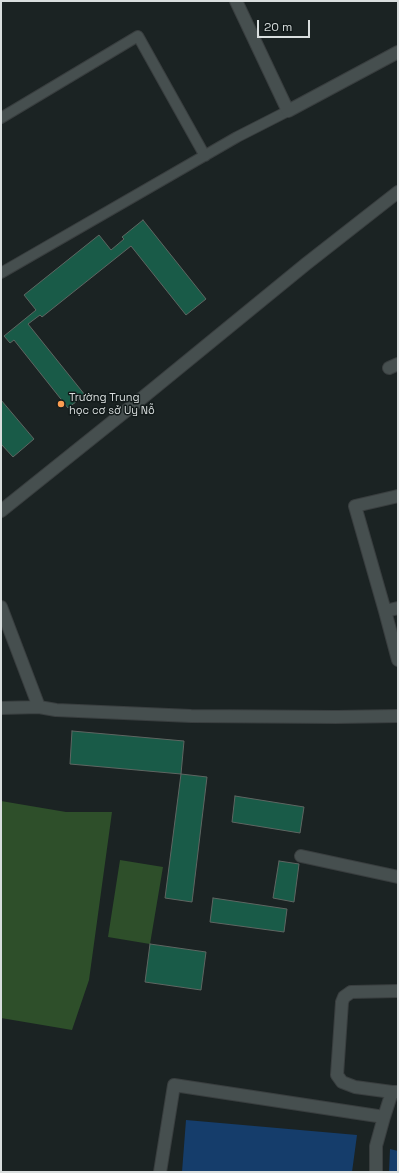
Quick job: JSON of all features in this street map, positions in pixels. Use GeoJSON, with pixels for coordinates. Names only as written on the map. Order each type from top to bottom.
{"type":"FeatureCollection","features":[{"type":"Feature","properties":{"kind":"street"},"geometry":{"type":"LineString","coordinates":[[236,1],[288,111],[398,52]]}},
{"type":"Feature","properties":{"kind":"street"},"geometry":{"type":"LineString","coordinates":[[1,511],[306,264],[398,192]]}},
{"type":"Feature","properties":{"kind":"street"},"geometry":{"type":"LineString","coordinates":[[398,496],[355,506],[398,660]]}},
{"type":"Feature","properties":{"kind":"street"},"geometry":{"type":"LineString","coordinates":[[1,607],[39,707]]}},
{"type":"Feature","properties":{"kind":"street"},"geometry":{"type":"LineString","coordinates":[[385,611],[398,608]]}},
{"type":"Feature","properties":{"kind":"street"},"geometry":{"type":"LineString","coordinates":[[1,708],[39,707],[56,710],[191,716],[398,716]]}},
{"type":"Feature","properties":{"kind":"street"},"geometry":{"type":"LineString","coordinates":[[301,856],[398,877]]}},
{"type":"Feature","properties":{"kind":"street"},"geometry":{"type":"LineString","coordinates":[[376,1172],[376,1146],[384,1117],[395,1092],[355,1087],[342,1082],[337,1075],[342,1002],[344,997],[351,992],[398,991]]}},
{"type":"Feature","properties":{"kind":"street"},"geometry":{"type":"LineString","coordinates":[[160,1172],[174,1085],[384,1117]]}},
{"type":"Feature","properties":{"kind":"lane"},"geometry":{"type":"LineString","coordinates":[[1,118],[138,36],[205,156]]}},
{"type":"Feature","properties":{"kind":"lane"},"geometry":{"type":"LineString","coordinates":[[1,273],[237,137],[288,111]]}},
{"type":"Feature","properties":{"kind":"green space"},"geometry":{"type":"Polygon","coordinates":[[[1,801],[66,812],[112,812],[89,980],[72,1030],[1,1018],[1,801]]]}},
{"type":"Feature","properties":{"kind":"green space"},"geometry":{"type":"Polygon","coordinates":[[[120,860],[163,867],[150,944],[108,937],[120,860]]]}},
{"type":"Feature","properties":{"kind":"water"},"geometry":{"type":"Polygon","coordinates":[[[186,1120],[357,1135],[352,1172],[182,1172],[186,1120]]]}},
{"type":"Feature","properties":{"kind":"water"},"geometry":{"type":"Polygon","coordinates":[[[390,1149],[398,1151],[398,1172],[389,1172],[390,1149]]]}},
{"type":"Feature","properties":{"kind":"building"},"geometry":{"type":"Polygon","coordinates":[[[143,220],[206,299],[186,315],[131,246],[42,317],[40,315],[28,324],[85,395],[68,408],[14,340],[10,343],[4,336],[36,310],[24,295],[99,235],[111,250],[124,239],[122,237],[143,220]]]}},
{"type":"Feature","properties":{"kind":"building"},"geometry":{"type":"Polygon","coordinates":[[[1,400],[34,439],[13,457],[1,444],[1,400]]]}},
{"type":"Feature","properties":{"kind":"building"},"geometry":{"type":"Polygon","coordinates":[[[72,731],[184,741],[181,774],[70,764],[72,731]]]}},
{"type":"Feature","properties":{"kind":"building"},"geometry":{"type":"Polygon","coordinates":[[[181,774],[207,777],[192,902],[165,898],[181,774]]]}},
{"type":"Feature","properties":{"kind":"building"},"geometry":{"type":"Polygon","coordinates":[[[235,796],[304,807],[300,833],[232,822],[235,796]]]}},
{"type":"Feature","properties":{"kind":"building"},"geometry":{"type":"Polygon","coordinates":[[[279,861],[299,864],[294,902],[273,898],[279,861]]]}},
{"type":"Feature","properties":{"kind":"building"},"geometry":{"type":"Polygon","coordinates":[[[213,898],[287,909],[284,932],[210,922],[213,898]]]}},
{"type":"Feature","properties":{"kind":"building"},"geometry":{"type":"Polygon","coordinates":[[[150,944],[206,952],[201,990],[145,982],[150,944]]]}},
{"type":"Feature","properties":{"kind":"place","name":"Trường Trung học cơ sở Uy Nỗ"},"geometry":{"type":"Point","coordinates":[61,404]}}]}
